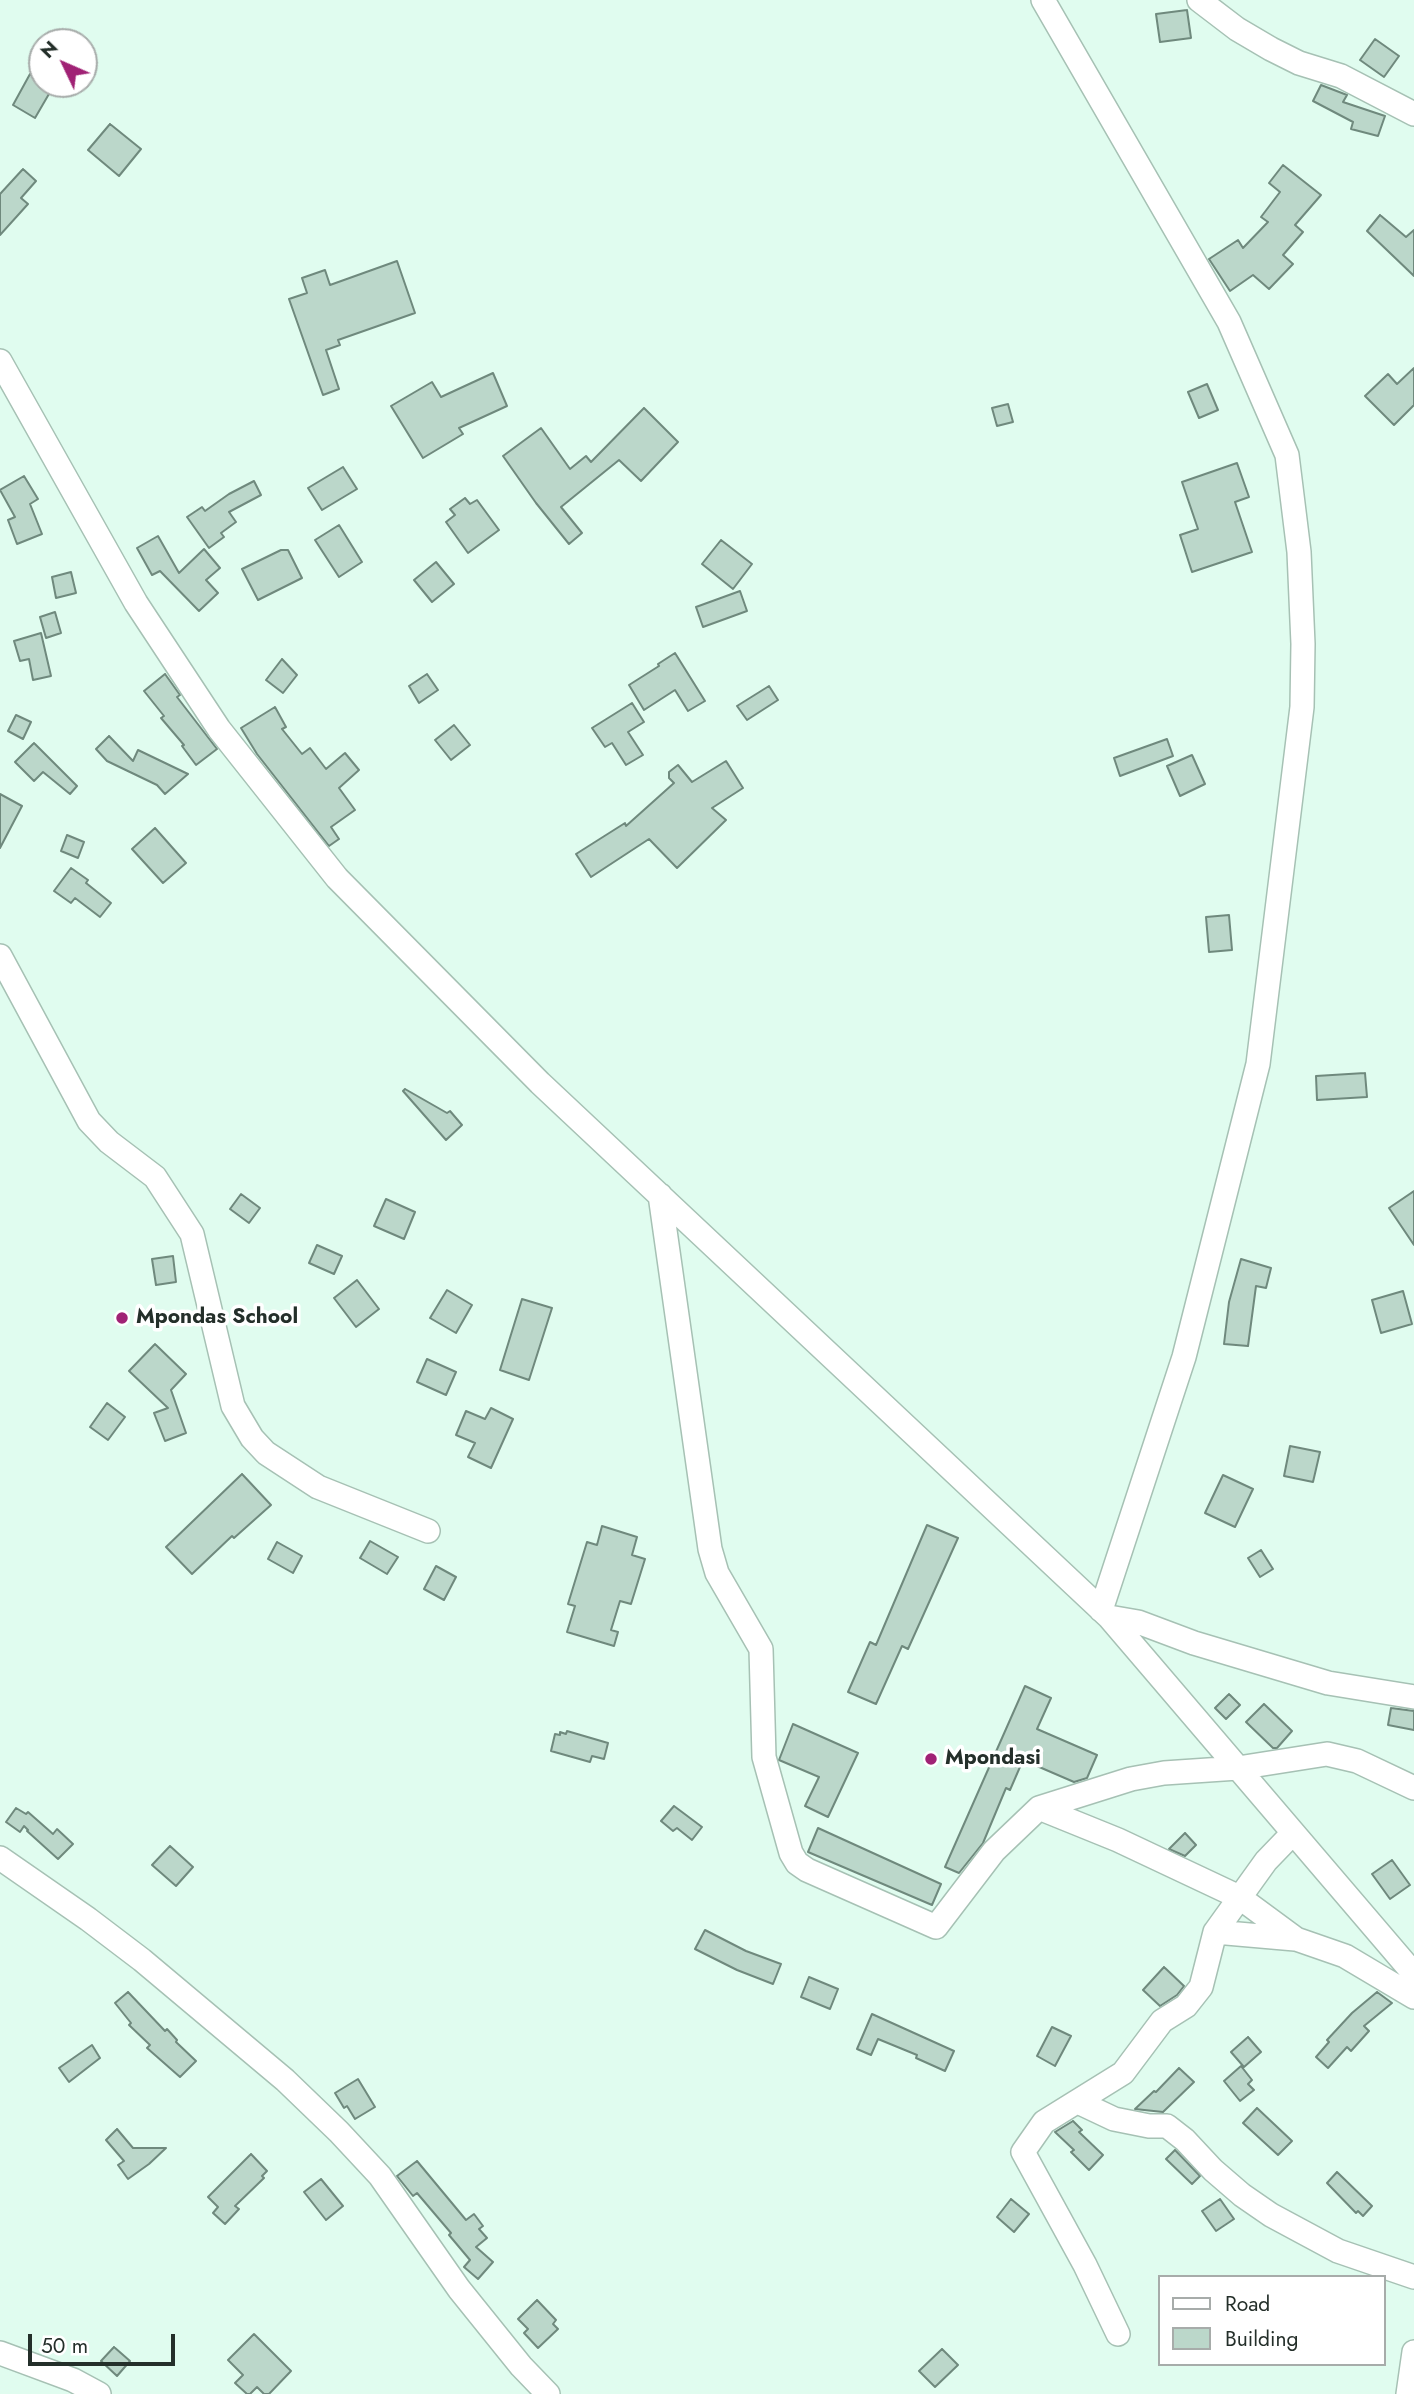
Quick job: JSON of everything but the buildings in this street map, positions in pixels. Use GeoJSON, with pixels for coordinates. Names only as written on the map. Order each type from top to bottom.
{"type":"FeatureCollection","features":[{"type":"Feature","properties":{"kind":"street"},"geometry":{"type":"LineString","coordinates":[[1043,0],[1229,322],[1287,455],[1299,552],[1303,644],[1302,708],[1258,1064],[1184,1357],[1105,1614]]}},
{"type":"Feature","properties":{"kind":"street"},"geometry":{"type":"LineString","coordinates":[[1199,0],[1237,29],[1270,49],[1341,76],[1414,114]]}},
{"type":"Feature","properties":{"kind":"street"},"geometry":{"type":"LineString","coordinates":[[0,361],[136,603],[219,729],[337,878],[540,1083],[1105,1614],[1414,1974]]}},
{"type":"Feature","properties":{"kind":"street"},"geometry":{"type":"LineString","coordinates":[[2,964],[89,1121],[109,1142],[155,1177],[192,1234],[233,1406],[252,1438],[266,1453],[318,1487],[428,1531]]}},
{"type":"Feature","properties":{"kind":"street"},"geometry":{"type":"LineString","coordinates":[[660,1195],[710,1549],[717,1573],[761,1649],[764,1757],[791,1853],[797,1863],[807,1870],[936,1927],[994,1851],[1039,1808],[1131,1779],[1164,1773],[1238,1768],[1327,1754],[1357,1761],[1414,1788]]}},
{"type":"Feature","properties":{"kind":"street"},"geometry":{"type":"LineString","coordinates":[[1105,1614],[1138,1622],[1195,1643],[1328,1683],[1414,1697]]}},
{"type":"Feature","properties":{"kind":"street"},"geometry":{"type":"LineString","coordinates":[[1039,1808],[1118,1840],[1239,1897],[1296,1939]]}},
{"type":"Feature","properties":{"kind":"street"},"geometry":{"type":"LineString","coordinates":[[1118,2334],[1085,2265],[1023,2152],[1044,2122],[1123,2073],[1162,2021],[1186,2006],[1201,1987],[1215,1932],[1266,1861],[1293,1833]]}},
{"type":"Feature","properties":{"kind":"street"},"geometry":{"type":"LineString","coordinates":[[0,1858],[88,1919],[142,1961],[285,2080],[380,2176],[459,2289],[521,2366],[548,2394]]}},
{"type":"Feature","properties":{"kind":"street"},"geometry":{"type":"LineString","coordinates":[[1215,1932],[1296,1939],[1345,1956],[1414,1997]]}},
{"type":"Feature","properties":{"kind":"street"},"geometry":{"type":"LineString","coordinates":[[1078,2102],[1114,2119],[1149,2126],[1167,2126],[1241,2195],[1270,2215],[1347,2255],[1414,2277]]}},
{"type":"Feature","properties":{"kind":"street"},"geometry":{"type":"LineString","coordinates":[[1408,2394],[1414,2352]]}},
{"type":"Feature","properties":{"kind":"street"},"geometry":{"type":"LineString","coordinates":[[0,2353],[73,2380],[100,2394]]}},
{"type":"Feature","properties":{"kind":"place","name":"Mpondas School"},"geometry":{"type":"Point","coordinates":[122,1318]}},
{"type":"Feature","properties":{"kind":"place","name":"Mpondasi"},"geometry":{"type":"Point","coordinates":[931,1759]}}]}
